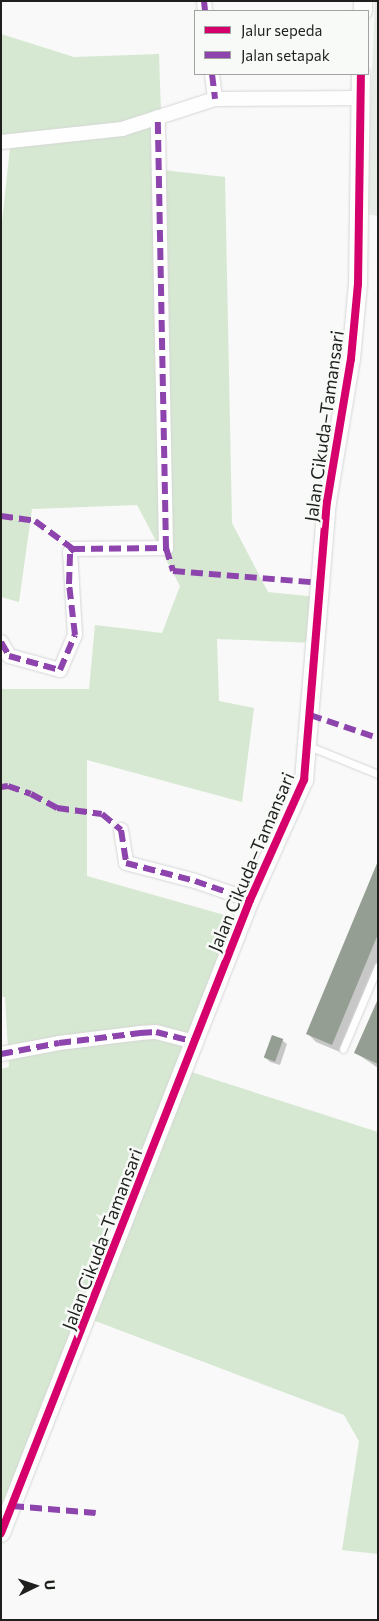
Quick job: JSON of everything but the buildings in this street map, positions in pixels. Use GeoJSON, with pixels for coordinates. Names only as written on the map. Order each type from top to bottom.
{"type":"FeatureCollection","features":[{"type":"Feature","properties":{"kind":"street"},"geometry":{"type":"LineString","coordinates":[[212,75],[215,99]]}},
{"type":"Feature","properties":{"kind":"street","name":"Jalan Cikuda–Tamansari"},"geometry":{"type":"LineString","coordinates":[[1,1533],[250,900],[304,780],[327,502],[351,359],[358,284],[361,75]]}},
{"type":"Feature","properties":{"kind":"street"},"geometry":{"type":"LineString","coordinates":[[1,142],[122,129],[215,99],[361,98]]}},
{"type":"Feature","properties":{"kind":"street"},"geometry":{"type":"LineString","coordinates":[[1,642],[9,656],[60,670],[75,635],[69,584],[70,552],[73,549],[166,548],[158,117]]}},
{"type":"Feature","properties":{"kind":"street"},"geometry":{"type":"LineString","coordinates":[[121,830],[126,863],[195,881],[250,900]]}},
{"type":"Feature","properties":{"kind":"street"},"geometry":{"type":"LineString","coordinates":[[1,1054],[59,1042],[156,1032],[194,1042]]}},
{"type":"Feature","properties":{"kind":"lane"},"geometry":{"type":"LineString","coordinates":[[308,746],[378,774]]}},
{"type":"Feature","properties":{"kind":"lane"},"geometry":{"type":"LineString","coordinates":[[343,1049],[378,966]]}},
{"type":"Feature","properties":{"kind":"shaded area"},"geometry":{"type":"Polygon","coordinates":[[[375,1],[378,1],[378,216],[366,214],[375,1]]]}},
{"type":"Feature","properties":{"kind":"green space"},"geometry":{"type":"Polygon","coordinates":[[[1,34],[74,57],[159,54],[163,170],[225,177],[232,523],[268,592],[317,597],[314,643],[217,639],[219,701],[254,708],[242,802],[87,760],[87,876],[242,920],[188,1071],[378,1132],[378,1554],[342,1550],[359,1441],[344,1415],[90,1319],[1,1535],[1,1069],[9,1067],[5,997],[1,997],[1,689],[89,689],[95,625],[162,633],[180,586],[137,505],[32,509],[19,602],[1,597],[1,231],[11,138],[1,139],[1,34]]]}},
{"type":"Feature","properties":{"kind":"marked path"},"geometry":{"type":"LineString","coordinates":[[204,1],[205,10]]}},
{"type":"Feature","properties":{"kind":"marked path"},"geometry":{"type":"LineString","coordinates":[[212,75],[215,99]]}},
{"type":"Feature","properties":{"kind":"marked path"},"geometry":{"type":"LineString","coordinates":[[1,516],[35,521],[73,549],[166,548],[158,117]]}},
{"type":"Feature","properties":{"kind":"marked path"},"geometry":{"type":"LineString","coordinates":[[166,548],[173,571],[321,583]]}},
{"type":"Feature","properties":{"kind":"marked path"},"geometry":{"type":"LineString","coordinates":[[1,642],[9,656],[60,670],[75,635],[69,584],[70,552],[73,549]]}},
{"type":"Feature","properties":{"kind":"marked path"},"geometry":{"type":"LineString","coordinates":[[310,715],[378,738]]}},
{"type":"Feature","properties":{"kind":"marked path"},"geometry":{"type":"LineString","coordinates":[[1,787],[8,786],[31,794],[57,808],[102,814],[121,830],[126,863],[195,881],[250,900]]}},
{"type":"Feature","properties":{"kind":"marked path"},"geometry":{"type":"LineString","coordinates":[[1,1054],[59,1043],[156,1032],[195,1042]]}},
{"type":"Feature","properties":{"kind":"marked path"},"geometry":{"type":"LineString","coordinates":[[12,1506],[96,1513]]}},
{"type":"Feature","properties":{"kind":"cycle path"},"geometry":{"type":"LineString","coordinates":[[1,1533],[250,900],[304,780],[327,502],[351,359],[358,284],[361,75]]}}]}
